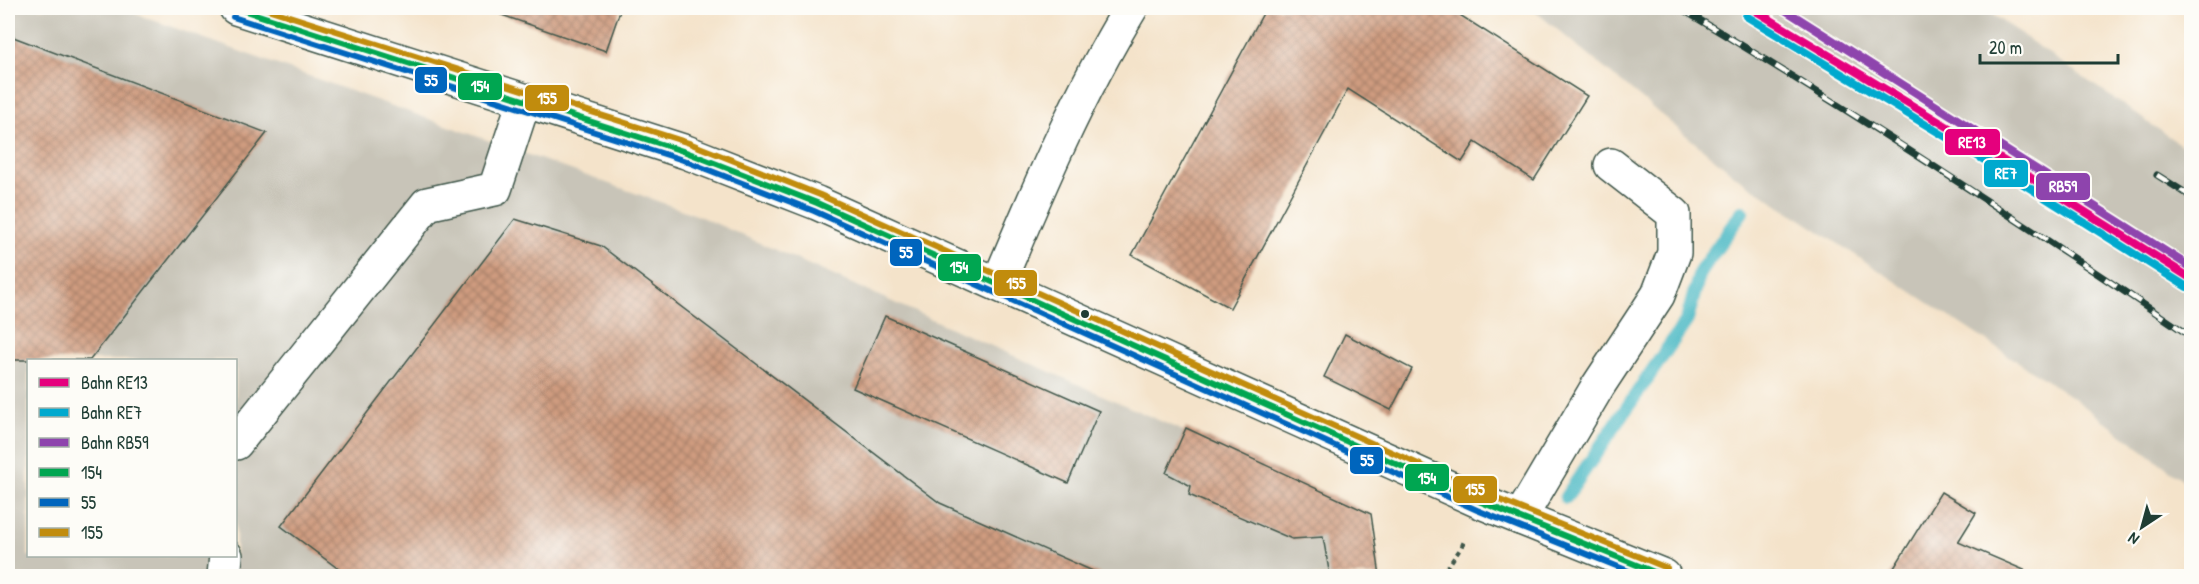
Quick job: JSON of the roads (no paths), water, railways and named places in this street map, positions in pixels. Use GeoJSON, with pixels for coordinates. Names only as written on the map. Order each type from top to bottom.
{"type":"FeatureCollection","features":[{"type":"Feature","properties":{"kind":"street"},"geometry":{"type":"LineString","coordinates":[[236,8],[686,152],[817,203],[1481,502],[1664,576]]}},
{"type":"Feature","properties":{"kind":"street"},"geometry":{"type":"LineString","coordinates":[[998,284],[1046,171],[1102,54],[1131,8]]}},
{"type":"Feature","properties":{"kind":"street"},"geometry":{"type":"LineString","coordinates":[[237,442],[427,204],[495,189],[524,101]]}},
{"type":"Feature","properties":{"kind":"street"},"geometry":{"type":"LineString","coordinates":[[1520,518],[1598,386],[1658,295],[1674,254],[1674,214],[1611,165]]}},
{"type":"Feature","properties":{"kind":"street"},"geometry":{"type":"LineString","coordinates":[[224,576],[226,557]]}},
{"type":"Feature","properties":{"kind":"waterway"},"geometry":{"type":"LineString","coordinates":[[1566,497],[1687,320],[1700,272],[1742,212]]}},
{"type":"Feature","properties":{"kind":"railway"},"geometry":{"type":"LineString","coordinates":[[1680,8],[1810,87],[1938,169],[2192,337]]}},
{"type":"Feature","properties":{"kind":"railway"},"geometry":{"type":"LineString","coordinates":[[2157,175],[2192,197]]}},
{"type":"Feature","properties":{"kind":"rail line","name":"RE13"},"geometry":{"type":"LineString","coordinates":[[1751,8],[2014,167],[2192,279]]}},
{"type":"Feature","properties":{"kind":"rail line","name":"RB59"},"geometry":{"type":"LineString","coordinates":[[1782,8],[2192,268]]}},
{"type":"Feature","properties":{"kind":"rail line","name":"RE7"},"geometry":{"type":"LineString","coordinates":[[1746,16],[2009,175],[2187,287]]}}]}
